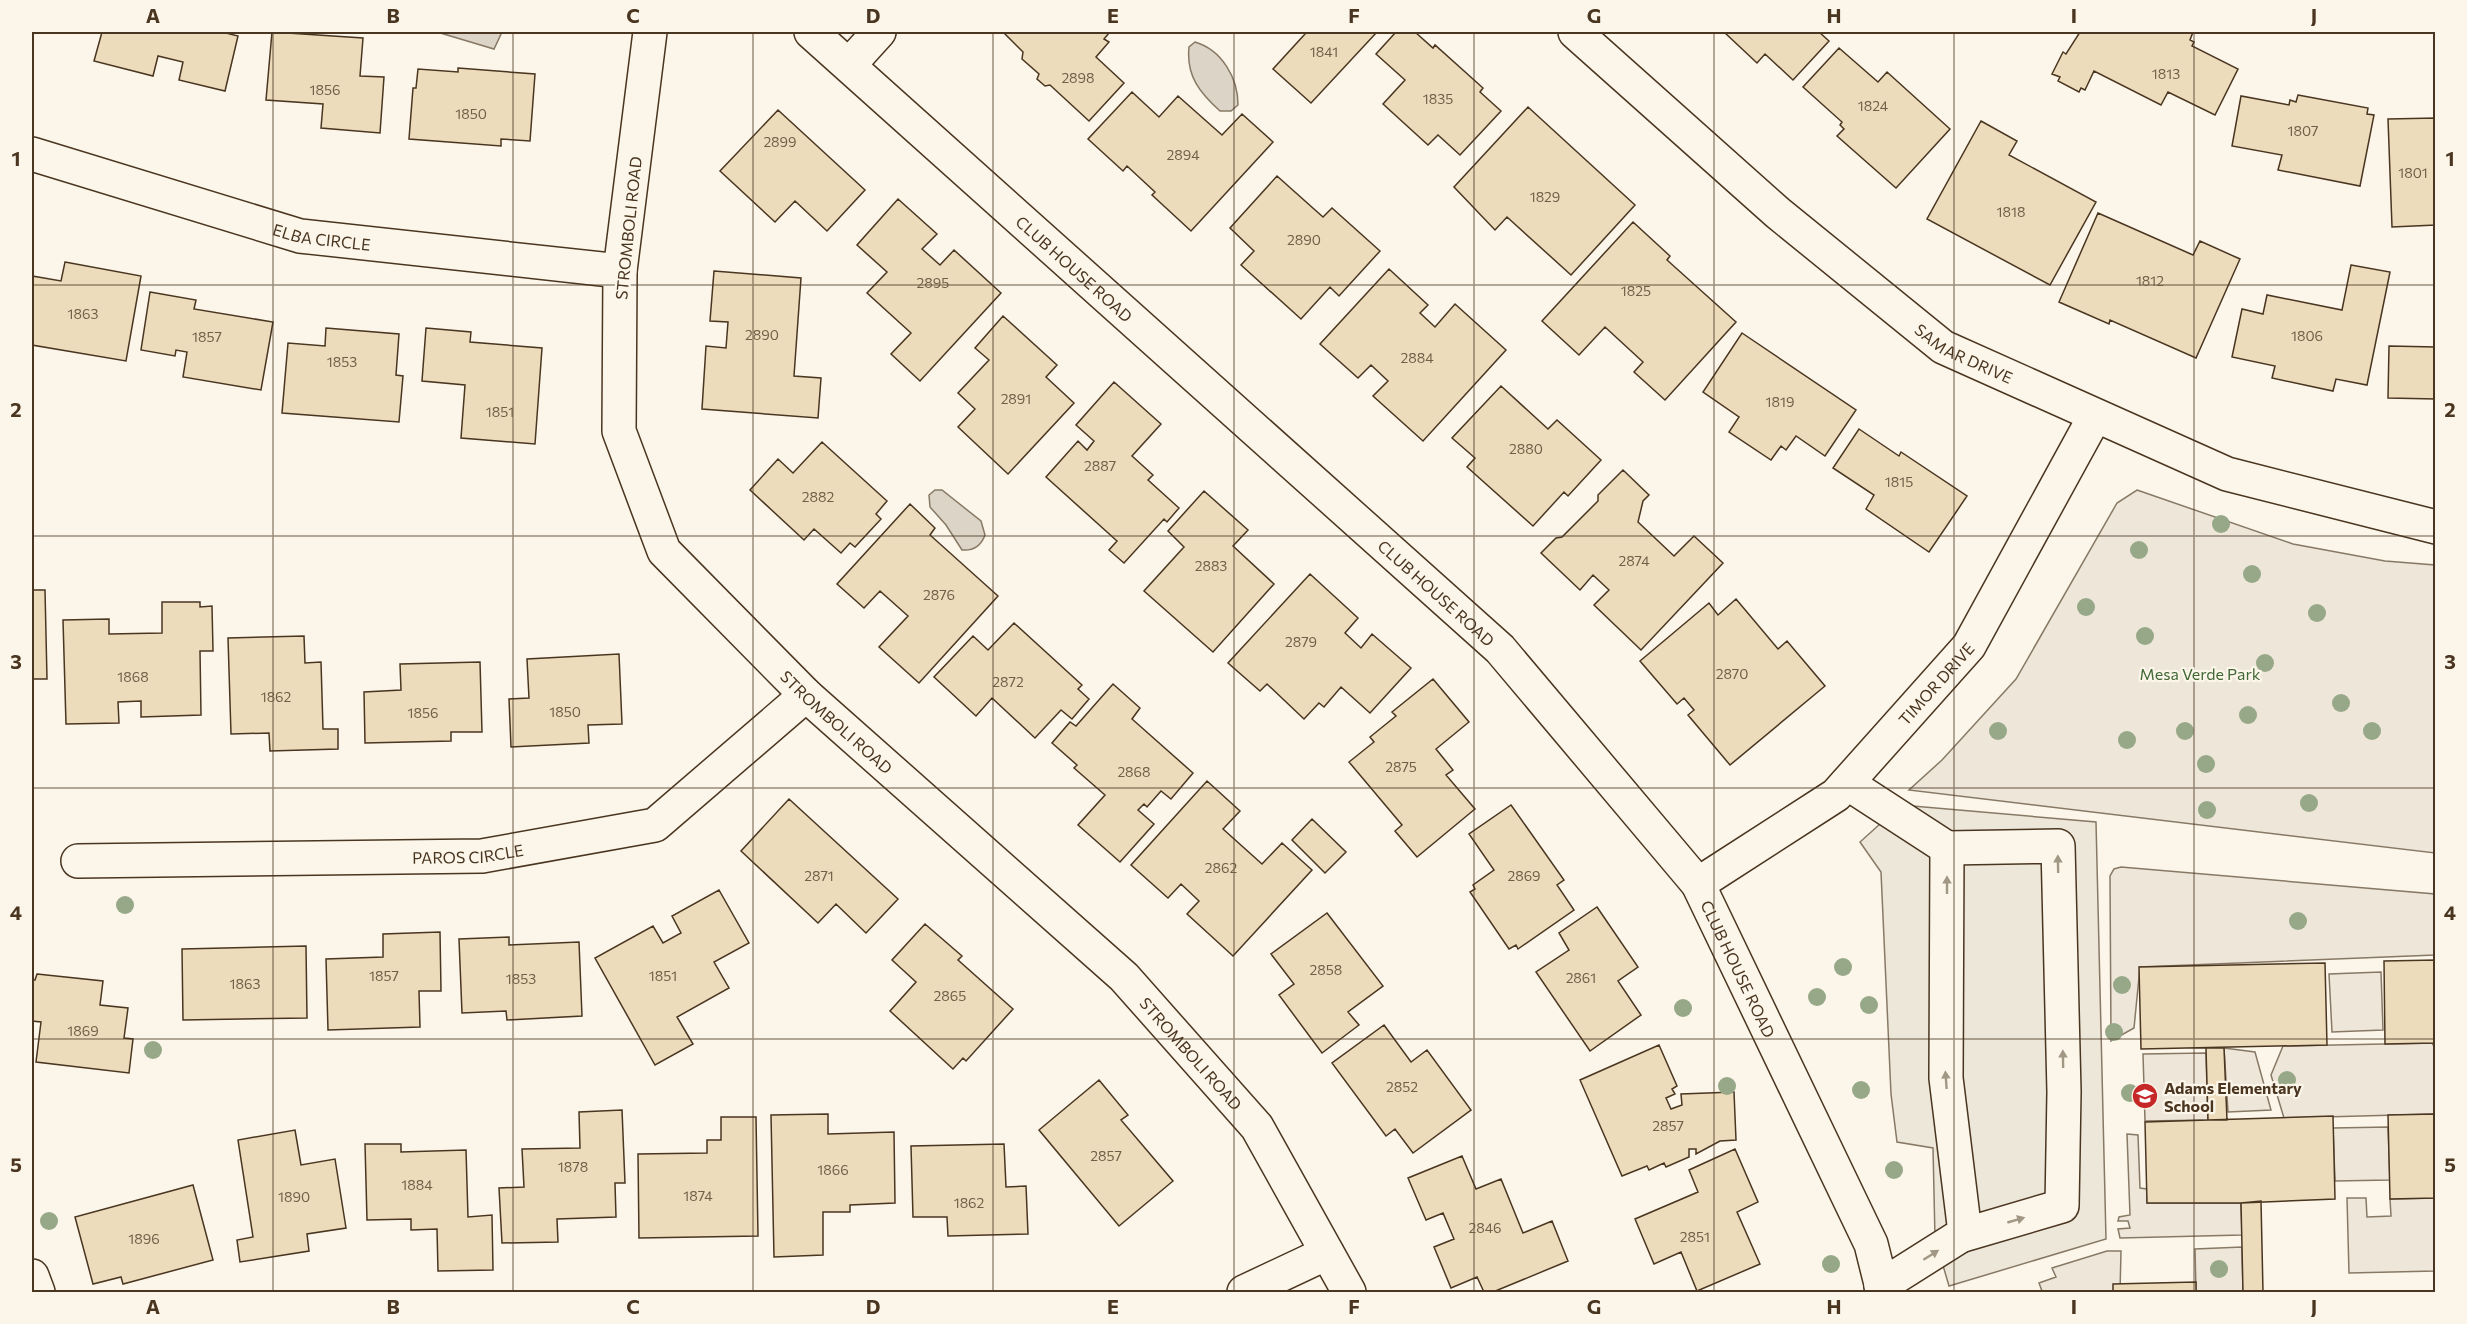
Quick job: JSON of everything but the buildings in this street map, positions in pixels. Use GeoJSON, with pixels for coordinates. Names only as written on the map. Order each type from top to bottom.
{"type":"FeatureCollection","features":[{"type":"Feature","properties":{"kind":"street","name":"STROMBOLI ROAD"},"geometry":{"type":"LineString","coordinates":[[650,32],[620,271],[619,430],[664,551],[806,695],[1124,977],[1257,1127],[1349,1293]]}},
{"type":"Feature","properties":{"kind":"street","name":"CLUB HOUSE ROAD"},"geometry":{"type":"LineString","coordinates":[[812,32],[1500,649],[1698,884],[1871,1244],[1882,1289]]}},
{"type":"Feature","properties":{"kind":"street"},"geometry":{"type":"LineString","coordinates":[[850,64],[879,32]]}},
{"type":"Feature","properties":{"kind":"street","name":"SAMAR DRIVE"},"geometry":{"type":"LineString","coordinates":[[1575,32],[1778,213],[1943,347],[2227,474],[2436,527]]}},
{"type":"Feature","properties":{"kind":"street","name":"ELBA CIRCLE"},"geometry":{"type":"LineString","coordinates":[[32,154],[300,236],[620,271]]}},
{"type":"Feature","properties":{"kind":"street","name":"TIMOR DRIVE"},"geometry":{"type":"LineString","coordinates":[[1698,884],[1836,795],[1969,646],[2095,416]]}},
{"type":"Feature","properties":{"kind":"street","name":"PAROS CIRCLE"},"geometry":{"type":"LineString","coordinates":[[78,861],[482,856],[655,825],[806,695]]}},
{"type":"Feature","properties":{"kind":"street"},"geometry":{"type":"LineString","coordinates":[[1847,783],[1947,848],[2058,846],[2064,1092],[2062,1206],[1960,1236]]}},
{"type":"Feature","properties":{"kind":"street"},"geometry":{"type":"LineString","coordinates":[[1882,1289],[1965,1233],[1946,1077],[1947,848]]}},
{"type":"Feature","properties":{"kind":"street"},"geometry":{"type":"LineString","coordinates":[[1244,1293],[1327,1253]]}},
{"type":"Feature","properties":{"kind":"street"},"geometry":{"type":"LineString","coordinates":[[32,1276],[38,1293]]}},
{"type":"Feature","properties":{"kind":"green space","name":"Mesa Verde Park"},"geometry":{"type":"Polygon","coordinates":[[[2137,490],[2293,544],[2385,561],[2435,565],[2435,853],[1909,790],[1942,760],[2016,679],[2117,503],[2137,490]]]}},
{"type":"Feature","properties":{"kind":"green space"},"geometry":{"type":"Polygon","coordinates":[[[2121,867],[2435,894],[2435,955],[2140,967],[2134,1028],[2111,1041],[2110,876],[2114,869],[2121,867]]]}},
{"type":"Feature","properties":{"kind":"green space"},"geometry":{"type":"Polygon","coordinates":[[[2381,972],[2383,1030],[2332,1032],[2329,974],[2381,972]]]}},
{"type":"Feature","properties":{"kind":"green space"},"geometry":{"type":"Polygon","coordinates":[[[2432,1043],[2436,1050],[2435,1114],[2284,1118],[2271,1075],[2283,1046],[2432,1043]]]}},
{"type":"Feature","properties":{"kind":"green space"},"geometry":{"type":"Polygon","coordinates":[[[2224,1048],[2255,1052],[2271,1110],[2228,1112],[2224,1048]]]}},
{"type":"Feature","properties":{"kind":"green space"},"geometry":{"type":"Polygon","coordinates":[[[2206,1053],[2208,1120],[2145,1121],[2143,1054],[2206,1053]]]}},
{"type":"Feature","properties":{"kind":"green space"},"geometry":{"type":"Polygon","coordinates":[[[2388,1127],[2390,1180],[2335,1181],[2333,1128],[2388,1127]]]}},
{"type":"Feature","properties":{"kind":"green space"},"geometry":{"type":"Polygon","coordinates":[[[2127,1134],[2138,1135],[2140,1188],[2147,1189],[2147,1203],[2241,1203],[2242,1235],[2120,1238],[2118,1229],[2130,1228],[2128,1221],[2118,1221],[2119,1217],[2130,1215],[2127,1134]]]}},
{"type":"Feature","properties":{"kind":"green space"},"geometry":{"type":"Polygon","coordinates":[[[2347,1198],[2366,1198],[2367,1217],[2391,1216],[2390,1199],[2435,1198],[2435,1271],[2349,1273],[2347,1198]]]}},
{"type":"Feature","properties":{"kind":"green space"},"geometry":{"type":"Polygon","coordinates":[[[2242,1247],[2243,1292],[2196,1292],[2195,1249],[2242,1247]]]}},
{"type":"Feature","properties":{"kind":"green space"},"geometry":{"type":"Polygon","coordinates":[[[2107,1251],[2121,1251],[2120,1292],[2037,1292],[2042,1291],[2039,1283],[2056,1277],[2052,1268],[2107,1251]]]}},
{"type":"Feature","properties":{"kind":"shaded area"},"geometry":{"type":"Polygon","coordinates":[[[437,32],[502,32],[494,49],[437,32]]]}},
{"type":"Feature","properties":{"kind":"shaded area"},"geometry":{"type":"Polygon","coordinates":[[[1195,42],[1213,51],[1232,75],[1238,105],[1231,111],[1220,111],[1196,83],[1189,57],[1189,47],[1195,42]]]}},
{"type":"Feature","properties":{"kind":"shaded area"},"geometry":{"type":"Polygon","coordinates":[[[935,490],[942,490],[981,521],[985,535],[976,547],[962,550],[946,525],[930,507],[929,495],[935,490]]]}},
{"type":"Feature","properties":{"kind":"shaded area"},"geometry":{"type":"Polygon","coordinates":[[[1901,805],[2096,822],[2106,1239],[1949,1286],[1935,1238],[1933,1148],[1897,1142],[1891,1094],[1881,872],[1860,842],[1901,805]]]}},
{"type":"Feature","properties":{"kind":"place","name":"Adams Elementary School"},"geometry":{"type":"Point","coordinates":[2145,1096]}}]}
